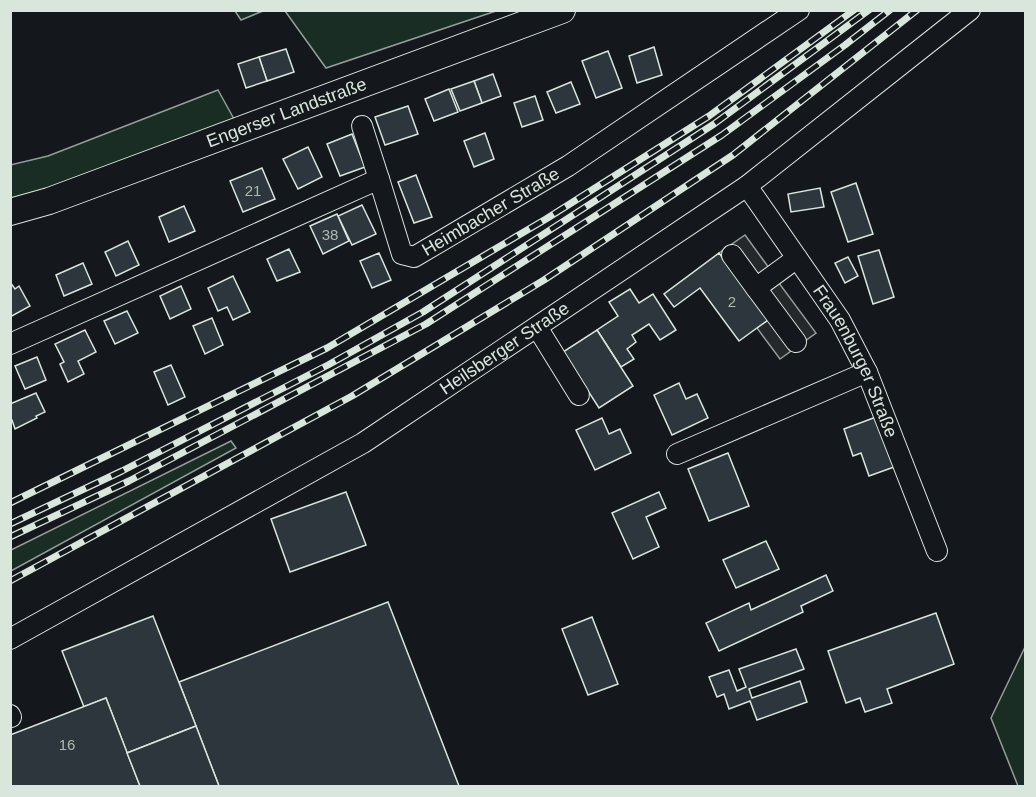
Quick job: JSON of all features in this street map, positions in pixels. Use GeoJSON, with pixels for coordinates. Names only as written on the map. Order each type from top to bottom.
{"type":"FeatureCollection","features":[{"type":"Feature","properties":{"kind":"main road","name":"Engerser Landstraße"},"geometry":{"type":"LineString","coordinates":[[10,212],[61,196],[562,10]]}},
{"type":"Feature","properties":{"kind":"street","name":"Heimbacher Straße"},"geometry":{"type":"LineString","coordinates":[[379,179],[402,254],[414,257],[568,166],[799,10]]}},
{"type":"Feature","properties":{"kind":"street","name":"Heilsberger Straße"},"geometry":{"type":"LineString","coordinates":[[10,639],[363,443],[747,186],[970,10]]}},
{"type":"Feature","properties":{"kind":"street"},"geometry":{"type":"LineString","coordinates":[[10,344],[379,179],[362,126]]}},
{"type":"Feature","properties":{"kind":"street","name":"Frauenburger Straße"},"geometry":{"type":"LineString","coordinates":[[747,186],[840,320],[867,372],[936,551]]}},
{"type":"Feature","properties":{"kind":"street"},"geometry":{"type":"LineString","coordinates":[[732,255],[796,342]]}},
{"type":"Feature","properties":{"kind":"street"},"geometry":{"type":"LineString","coordinates":[[756,288],[797,258]]}},
{"type":"Feature","properties":{"kind":"street"},"geometry":{"type":"LineString","coordinates":[[537,327],[579,394]]}},
{"type":"Feature","properties":{"kind":"street"},"geometry":{"type":"LineString","coordinates":[[677,454],[867,372]]}},
{"type":"Feature","properties":{"kind":"green space"},"geometry":{"type":"Polygon","coordinates":[[[235,11],[263,11],[241,20],[235,11]]]}},
{"type":"Feature","properties":{"kind":"green space"},"geometry":{"type":"Polygon","coordinates":[[[285,11],[496,11],[326,68],[285,11]]]}},
{"type":"Feature","properties":{"kind":"green space"},"geometry":{"type":"Polygon","coordinates":[[[218,90],[234,119],[46,190],[11,200],[10,165],[48,156],[218,90]]]}},
{"type":"Feature","properties":{"kind":"green space"},"geometry":{"type":"Polygon","coordinates":[[[231,441],[236,448],[11,571],[11,550],[231,441]]]}},
{"type":"Feature","properties":{"kind":"green space"},"geometry":{"type":"Polygon","coordinates":[[[1025,647],[1025,786],[1018,786],[991,718],[1025,647]]]}},
{"type":"Feature","properties":{"kind":"shaded area"},"geometry":{"type":"Polygon","coordinates":[[[745,235],[769,268],[768,292],[779,283],[816,333],[780,359],[757,328],[768,320],[719,253],[745,235]]]}},
{"type":"Feature","properties":{"kind":"building"},"geometry":{"type":"Polygon","coordinates":[[[654,47],[662,75],[637,83],[629,56],[654,47]]]}},
{"type":"Feature","properties":{"kind":"building"},"geometry":{"type":"Polygon","coordinates":[[[286,49],[294,72],[267,81],[259,57],[286,49]]]}},
{"type":"Feature","properties":{"kind":"building"},"geometry":{"type":"Polygon","coordinates":[[[608,51],[622,88],[596,98],[582,61],[608,51]]]}},
{"type":"Feature","properties":{"kind":"building"},"geometry":{"type":"Polygon","coordinates":[[[259,57],[267,81],[246,88],[238,64],[259,57]]]}},
{"type":"Feature","properties":{"kind":"building"},"geometry":{"type":"Polygon","coordinates":[[[493,74],[501,96],[482,103],[474,81],[493,74]]]}},
{"type":"Feature","properties":{"kind":"building"},"geometry":{"type":"Polygon","coordinates":[[[474,81],[482,103],[460,111],[451,89],[474,81]]]}},
{"type":"Feature","properties":{"kind":"building"},"geometry":{"type":"Polygon","coordinates":[[[571,82],[580,104],[556,113],[547,92],[571,82]]]}},
{"type":"Feature","properties":{"kind":"building"},"geometry":{"type":"Polygon","coordinates":[[[449,89],[458,112],[434,121],[425,99],[449,89]]]}},
{"type":"Feature","properties":{"kind":"building"},"geometry":{"type":"Polygon","coordinates":[[[535,96],[543,120],[522,127],[514,103],[535,96]]]}},
{"type":"Feature","properties":{"kind":"building"},"geometry":{"type":"Polygon","coordinates":[[[408,106],[418,134],[385,145],[375,117],[408,106]]]}},
{"type":"Feature","properties":{"kind":"building"},"geometry":{"type":"Polygon","coordinates":[[[485,133],[494,159],[474,167],[464,141],[485,133]]]}},
{"type":"Feature","properties":{"kind":"building"},"geometry":{"type":"Polygon","coordinates":[[[352,134],[365,167],[340,176],[327,144],[352,134]]]}},
{"type":"Feature","properties":{"kind":"building"},"geometry":{"type":"Polygon","coordinates":[[[308,147],[322,177],[298,189],[283,159],[308,147]]]}},
{"type":"Feature","properties":{"kind":"building"},"geometry":{"type":"Polygon","coordinates":[[[262,168],[275,199],[243,212],[230,181],[262,168]]]}},
{"type":"Feature","properties":{"kind":"building"},"geometry":{"type":"Polygon","coordinates":[[[416,175],[432,217],[414,223],[398,182],[416,175]]]}},
{"type":"Feature","properties":{"kind":"building"},"geometry":{"type":"Polygon","coordinates":[[[856,183],[873,234],[848,242],[831,192],[856,183]]]}},
{"type":"Feature","properties":{"kind":"building"},"geometry":{"type":"Polygon","coordinates":[[[820,188],[824,207],[791,212],[788,194],[820,188]]]}},
{"type":"Feature","properties":{"kind":"building"},"geometry":{"type":"Polygon","coordinates":[[[362,205],[376,234],[352,245],[338,216],[362,205]]]}},
{"type":"Feature","properties":{"kind":"building"},"geometry":{"type":"Polygon","coordinates":[[[184,206],[195,231],[169,242],[159,217],[184,206]]]}},
{"type":"Feature","properties":{"kind":"building"},"geometry":{"type":"Polygon","coordinates":[[[337,214],[349,241],[323,254],[310,226],[337,214]]]}},
{"type":"Feature","properties":{"kind":"building"},"geometry":{"type":"Polygon","coordinates":[[[128,241],[139,265],[116,276],[105,252],[128,241]]]}},
{"type":"Feature","properties":{"kind":"building"},"geometry":{"type":"Polygon","coordinates":[[[289,249],[300,272],[277,281],[267,259],[289,249]]]}},
{"type":"Feature","properties":{"kind":"building"},"geometry":{"type":"Polygon","coordinates":[[[879,250],[894,297],[873,304],[858,256],[879,250]]]}},
{"type":"Feature","properties":{"kind":"building"},"geometry":{"type":"Polygon","coordinates":[[[379,253],[391,280],[372,288],[360,261],[379,253]]]}},
{"type":"Feature","properties":{"kind":"building"},"geometry":{"type":"Polygon","coordinates":[[[719,253],[768,320],[739,341],[700,288],[674,307],[664,294],[719,253]]]}},
{"type":"Feature","properties":{"kind":"building"},"geometry":{"type":"Polygon","coordinates":[[[848,257],[858,276],[845,283],[835,263],[848,257]]]}},
{"type":"Feature","properties":{"kind":"building"},"geometry":{"type":"Polygon","coordinates":[[[83,263],[92,284],[64,296],[56,275],[83,263]]]}},
{"type":"Feature","properties":{"kind":"building"},"geometry":{"type":"Polygon","coordinates":[[[233,276],[250,312],[233,320],[227,307],[218,311],[208,288],[233,276]]]}},
{"type":"Feature","properties":{"kind":"building"},"geometry":{"type":"Polygon","coordinates":[[[10,282],[15,289],[19,286],[30,306],[10,317],[10,282]]]}},
{"type":"Feature","properties":{"kind":"building"},"geometry":{"type":"Polygon","coordinates":[[[181,286],[191,309],[170,319],[160,296],[181,286]]]}},
{"type":"Feature","properties":{"kind":"building"},"geometry":{"type":"Polygon","coordinates":[[[630,289],[639,303],[653,294],[676,330],[660,340],[649,324],[632,335],[636,342],[627,349],[634,359],[621,367],[597,330],[618,316],[609,302],[630,289]]]}},
{"type":"Feature","properties":{"kind":"building"},"geometry":{"type":"Polygon","coordinates":[[[127,311],[138,333],[115,344],[104,321],[127,311]]]}},
{"type":"Feature","properties":{"kind":"building"},"geometry":{"type":"Polygon","coordinates":[[[212,318],[223,345],[205,354],[193,326],[212,318]]]}},
{"type":"Feature","properties":{"kind":"building"},"geometry":{"type":"Polygon","coordinates":[[[85,330],[96,352],[78,361],[84,374],[68,382],[60,364],[64,362],[55,344],[85,330]]]}},
{"type":"Feature","properties":{"kind":"building"},"geometry":{"type":"Polygon","coordinates":[[[597,330],[633,386],[599,408],[563,352],[597,330]]]}},
{"type":"Feature","properties":{"kind":"building"},"geometry":{"type":"Polygon","coordinates":[[[37,357],[46,380],[25,389],[15,366],[37,357]]]}},
{"type":"Feature","properties":{"kind":"building"},"geometry":{"type":"Polygon","coordinates":[[[171,365],[185,397],[168,405],[154,372],[171,365]]]}},
{"type":"Feature","properties":{"kind":"building"},"geometry":{"type":"Polygon","coordinates":[[[679,383],[686,399],[697,394],[708,418],[672,435],[654,395],[679,383]]]}},
{"type":"Feature","properties":{"kind":"building"},"geometry":{"type":"Polygon","coordinates":[[[36,393],[45,412],[15,429],[12,420],[10,421],[10,404],[36,393]]]}},
{"type":"Feature","properties":{"kind":"building"},"geometry":{"type":"Polygon","coordinates":[[[876,417],[894,467],[869,476],[861,453],[853,456],[844,429],[876,417]]]}},
{"type":"Feature","properties":{"kind":"building"},"geometry":{"type":"Polygon","coordinates":[[[602,418],[609,434],[620,429],[631,453],[595,470],[576,430],[602,418]]]}},
{"type":"Feature","properties":{"kind":"building"},"geometry":{"type":"Polygon","coordinates":[[[728,453],[749,506],[709,521],[688,469],[728,453]]]}},
{"type":"Feature","properties":{"kind":"building"},"geometry":{"type":"Polygon","coordinates":[[[346,492],[366,545],[290,572],[271,519],[346,492]]]}},
{"type":"Feature","properties":{"kind":"building"},"geometry":{"type":"Polygon","coordinates":[[[659,492],[666,508],[646,517],[659,547],[633,559],[612,513],[659,492]]]}},
{"type":"Feature","properties":{"kind":"building"},"geometry":{"type":"Polygon","coordinates":[[[766,541],[779,569],[736,588],[723,560],[766,541]]]}},
{"type":"Feature","properties":{"kind":"building"},"geometry":{"type":"Polygon","coordinates":[[[826,575],[833,591],[801,606],[803,612],[719,651],[706,623],[749,603],[751,610],[826,575]]]}},
{"type":"Feature","properties":{"kind":"building"},"geometry":{"type":"Polygon","coordinates":[[[388,602],[459,786],[219,786],[179,682],[388,602]]]}},
{"type":"Feature","properties":{"kind":"building"},"geometry":{"type":"Polygon","coordinates":[[[936,613],[954,664],[887,689],[892,703],[865,712],[860,698],[846,703],[828,651],[936,613]]]}},
{"type":"Feature","properties":{"kind":"building"},"geometry":{"type":"Polygon","coordinates":[[[153,616],[196,726],[127,753],[106,698],[84,707],[62,651],[153,616]]]}},
{"type":"Feature","properties":{"kind":"building"},"geometry":{"type":"Polygon","coordinates":[[[592,617],[618,684],[588,695],[562,629],[592,617]]]}},
{"type":"Feature","properties":{"kind":"building"},"geometry":{"type":"Polygon","coordinates":[[[796,649],[804,669],[749,689],[752,698],[800,681],[807,702],[757,720],[750,701],[729,709],[724,694],[717,697],[709,677],[729,670],[737,691],[746,687],[739,669],[796,649]]]}},
{"type":"Feature","properties":{"kind":"building"},"geometry":{"type":"Polygon","coordinates":[[[106,698],[140,786],[10,786],[10,735],[106,698]]]}},
{"type":"Feature","properties":{"kind":"building"},"geometry":{"type":"Polygon","coordinates":[[[196,726],[219,786],[140,786],[127,753],[196,726]]]}},
{"type":"Feature","properties":{"kind":"railway"},"geometry":{"type":"LineString","coordinates":[[10,503],[327,348],[546,219],[709,116],[854,10]]}},
{"type":"Feature","properties":{"kind":"railway"},"geometry":{"type":"LineString","coordinates":[[10,524],[122,471],[328,365],[423,312],[714,124],[869,10]]}},
{"type":"Feature","properties":{"kind":"railway"},"geometry":{"type":"LineString","coordinates":[[10,537],[129,481],[426,324],[722,135],[890,10]]}},
{"type":"Feature","properties":{"kind":"railway"},"geometry":{"type":"LineString","coordinates":[[10,581],[352,396],[544,280],[733,155],[917,10]]}}]}
